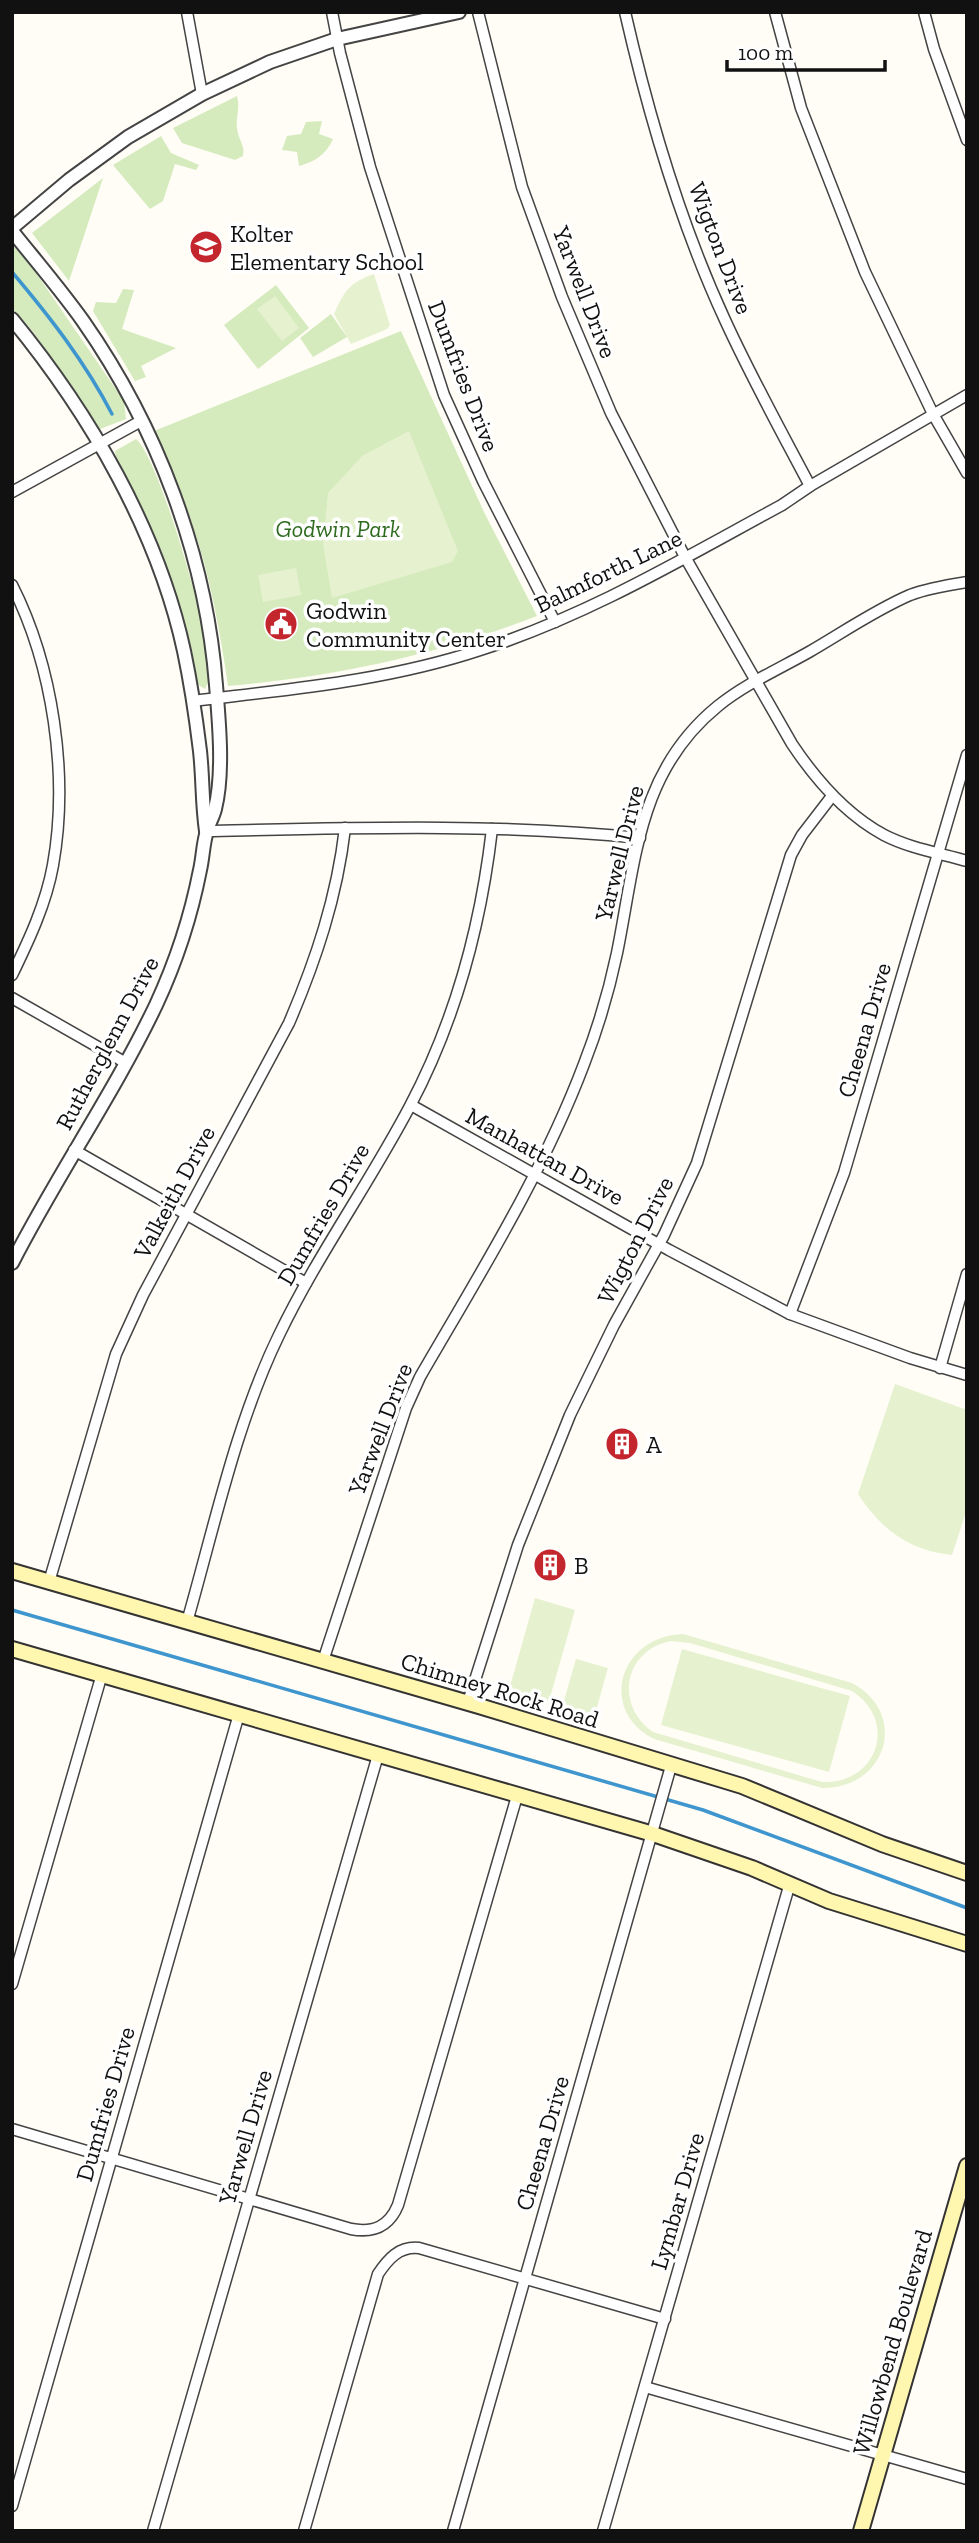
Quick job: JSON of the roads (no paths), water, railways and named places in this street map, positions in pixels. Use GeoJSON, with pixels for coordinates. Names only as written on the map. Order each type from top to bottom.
{"type":"FeatureCollection","features":[{"type":"Feature","properties":{"kind":"main road","name":"Chimney Rock Road"},"geometry":{"type":"LineString","coordinates":[[12,1572],[468,1703],[742,1786],[882,1844],[967,1872]]}},
{"type":"Feature","properties":{"kind":"main road"},"geometry":{"type":"LineString","coordinates":[[12,1649],[653,1834],[710,1852],[869,1915],[967,1944]]}},
{"type":"Feature","properties":{"kind":"main road","name":"Willowbend Boulevard"},"geometry":{"type":"LineString","coordinates":[[861,2531],[967,2166]]}},
{"type":"Feature","properties":{"kind":"street"},"geometry":{"type":"LineString","coordinates":[[187,12],[202,94]]}},
{"type":"Feature","properties":{"kind":"street","name":"Dumfries Drive"},"geometry":{"type":"LineString","coordinates":[[332,12],[374,180],[444,395],[483,481],[555,622]]}},
{"type":"Feature","properties":{"kind":"street"},"geometry":{"type":"LineString","coordinates":[[12,230],[69,180],[128,137],[202,94],[270,62],[337,39],[458,12]]}},
{"type":"Feature","properties":{"kind":"street","name":"Yarwell Drive"},"geometry":{"type":"LineString","coordinates":[[323,1661],[406,1408],[420,1377],[536,1175],[599,1024],[616,958],[640,838],[657,782],[672,756],[691,732],[719,705],[757,681],[685,557],[611,413],[562,297],[522,187],[478,12]]}},
{"type":"Feature","properties":{"kind":"street","name":"Wigton Drive"},"geometry":{"type":"LineString","coordinates":[[625,12],[655,132],[697,252],[740,354],[810,486]]}},
{"type":"Feature","properties":{"kind":"street"},"geometry":{"type":"LineString","coordinates":[[775,12],[801,108],[865,272],[933,415],[967,473]]}},
{"type":"Feature","properties":{"kind":"street"},"geometry":{"type":"LineString","coordinates":[[924,12],[934,49],[967,140]]}},
{"type":"Feature","properties":{"kind":"street","name":"Rutherglenn Drive"},"geometry":{"type":"LineString","coordinates":[[12,230],[83,321],[141,421],[172,492],[191,546],[208,615],[217,698],[219,765],[215,808],[206,831],[201,867],[186,927],[156,1004],[126,1063],[12,1263]]}},
{"type":"Feature","properties":{"kind":"street","name":"Rutherglenn Drive"},"geometry":{"type":"LineString","coordinates":[[12,319],[46,360],[101,444],[128,496],[166,587],[183,649],[193,701],[201,754],[206,831]]}},
{"type":"Feature","properties":{"kind":"street","name":"Balmforth Lane"},"geometry":{"type":"LineString","coordinates":[[193,701],[313,688],[380,677],[480,650],[555,622],[782,505],[967,395]]}},
{"type":"Feature","properties":{"kind":"street"},"geometry":{"type":"LineString","coordinates":[[12,492],[141,421]]}},
{"type":"Feature","properties":{"kind":"street"},"geometry":{"type":"LineString","coordinates":[[967,582],[911,595],[757,681],[792,744],[832,796],[883,834],[903,843],[967,861]]}},
{"type":"Feature","properties":{"kind":"street"},"geometry":{"type":"LineString","coordinates":[[12,585],[22,604],[50,693],[60,801],[52,868],[30,937],[12,975]]}},
{"type":"Feature","properties":{"kind":"street","name":"Cheena Drive"},"geometry":{"type":"LineString","coordinates":[[790,1314],[844,1173],[967,755]]}},
{"type":"Feature","properties":{"kind":"street","name":"Wigton Drive"},"geometry":{"type":"LineString","coordinates":[[468,1703],[518,1545],[561,1437],[614,1325],[660,1244],[684,1194],[712,1121],[787,863],[802,835],[832,796]]}},
{"type":"Feature","properties":{"kind":"street","name":"Valkeith Drive"},"geometry":{"type":"LineString","coordinates":[[49,1582],[116,1354],[142,1295],[289,1023],[309,976],[333,903],[341,867],[345,828]]}},
{"type":"Feature","properties":{"kind":"street"},"geometry":{"type":"LineString","coordinates":[[206,831],[492,829],[579,832],[640,838]]}},
{"type":"Feature","properties":{"kind":"street","name":"Dumfries Drive"},"geometry":{"type":"LineString","coordinates":[[187,1622],[253,1398],[271,1353],[306,1283],[411,1105],[448,1016],[468,955],[486,875],[492,829]]}},
{"type":"Feature","properties":{"kind":"street"},"geometry":{"type":"LineString","coordinates":[[12,998],[126,1063]]}},
{"type":"Feature","properties":{"kind":"street","name":"Manhattan Drive"},"geometry":{"type":"LineString","coordinates":[[411,1105],[790,1314],[940,1368],[967,1375]]}},
{"type":"Feature","properties":{"kind":"street"},"geometry":{"type":"LineString","coordinates":[[74,1150],[306,1283]]}},
{"type":"Feature","properties":{"kind":"street"},"geometry":{"type":"LineString","coordinates":[[940,1368],[967,1274]]}},
{"type":"Feature","properties":{"kind":"street"},"geometry":{"type":"LineString","coordinates":[[12,1984],[102,1674]]}},
{"type":"Feature","properties":{"kind":"street","name":"Dumfries Drive"},"geometry":{"type":"LineString","coordinates":[[12,2506],[239,1714]]}},
{"type":"Feature","properties":{"kind":"street","name":"Yarwell Drive"},"geometry":{"type":"LineString","coordinates":[[153,2531],[378,1755]]}},
{"type":"Feature","properties":{"kind":"street","name":"Cheena Drive"},"geometry":{"type":"LineString","coordinates":[[453,2531],[671,1766]]}},
{"type":"Feature","properties":{"kind":"street"},"geometry":{"type":"LineString","coordinates":[[12,2129],[351,2229],[374,2230],[391,2218],[398,2205],[517,1796]]}},
{"type":"Feature","properties":{"kind":"street","name":"Lymbar Drive"},"geometry":{"type":"LineString","coordinates":[[603,2531],[790,1883]]}},
{"type":"Feature","properties":{"kind":"street"},"geometry":{"type":"LineString","coordinates":[[304,2531],[378,2274],[395,2253],[403,2249],[419,2248],[664,2319]]}},
{"type":"Feature","properties":{"kind":"street"},"geometry":{"type":"LineString","coordinates":[[645,2386],[967,2479]]}},
{"type":"Feature","properties":{"kind":"waterway"},"geometry":{"type":"LineString","coordinates":[[12,272],[66,340],[112,414]]}},
{"type":"Feature","properties":{"kind":"waterway"},"geometry":{"type":"LineString","coordinates":[[12,1610],[703,1810],[967,1908]]}},
{"type":"Feature","properties":{"kind":"place","name":"Kolter Elementary School"},"geometry":{"type":"Point","coordinates":[206,247]}},
{"type":"Feature","properties":{"kind":"place","name":"Godwin Community Center"},"geometry":{"type":"Point","coordinates":[281,624]}},
{"type":"Feature","properties":{"kind":"place","name":"A"},"geometry":{"type":"Point","coordinates":[622,1444]}},
{"type":"Feature","properties":{"kind":"place","name":"B"},"geometry":{"type":"Point","coordinates":[550,1565]}},
{"type":"Feature","properties":{"kind":"park label","name":"Godwin Park"},"geometry":{"type":"Point","coordinates":[338,528]}}]}
